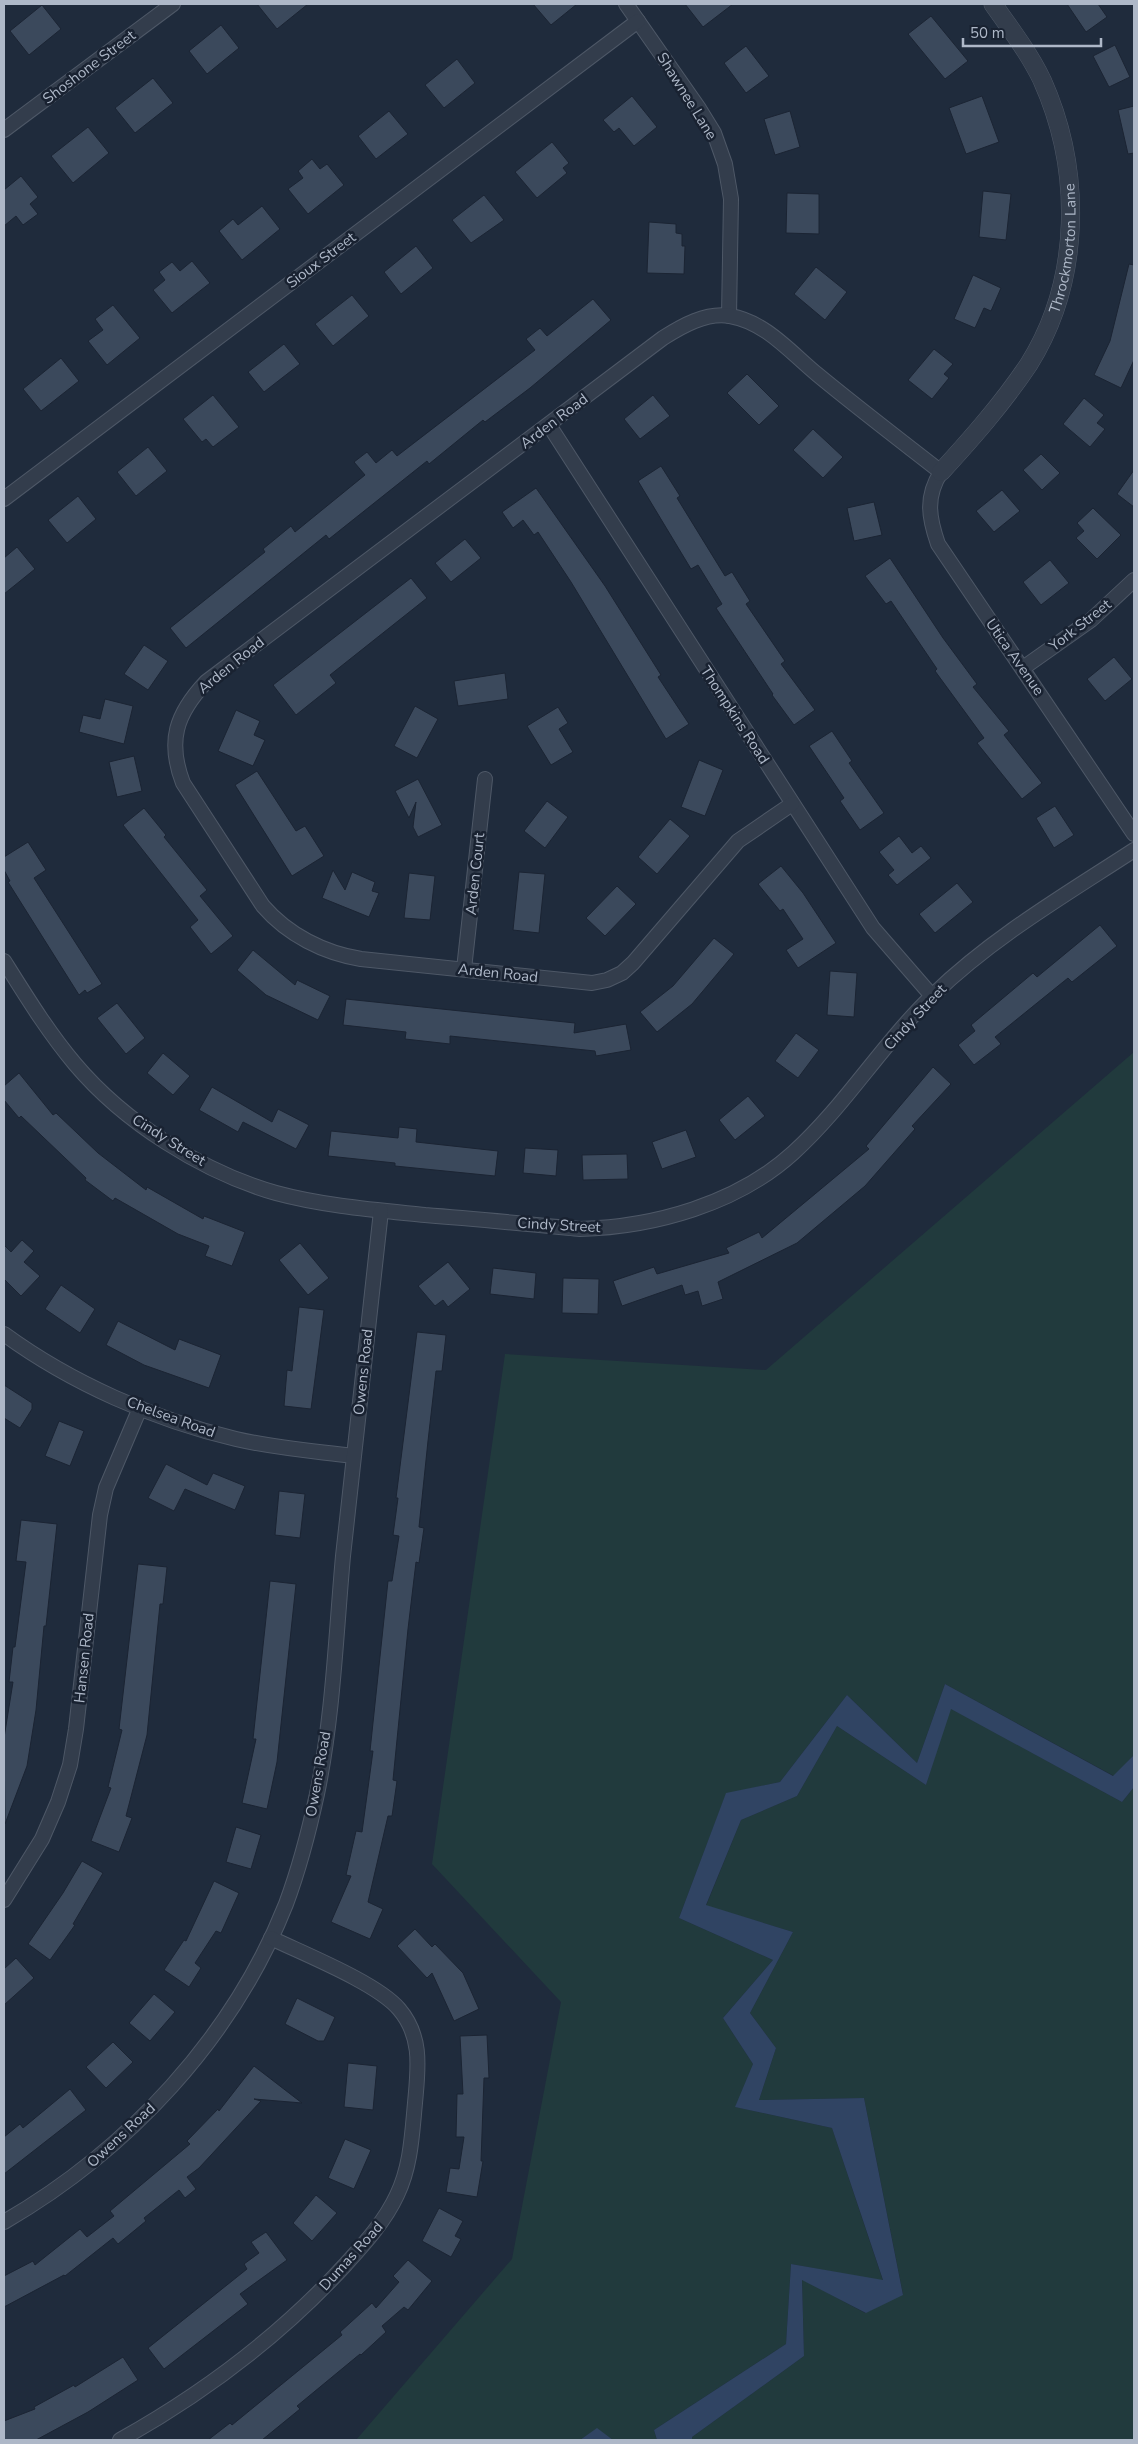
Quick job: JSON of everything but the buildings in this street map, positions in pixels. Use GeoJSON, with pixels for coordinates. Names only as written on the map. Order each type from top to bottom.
{"type":"FeatureCollection","features":[{"type":"Feature","properties":{"kind":"street","name":"Shoshone Street"},"geometry":{"type":"LineString","coordinates":[[4,130],[173,4]]}},
{"type":"Feature","properties":{"kind":"street","name":"Shawnee Lane"},"geometry":{"type":"LineString","coordinates":[[626,4],[714,133],[725,164],[731,199],[729,316]]}},
{"type":"Feature","properties":{"kind":"street","name":"Throckmorton Lane"},"geometry":{"type":"LineString","coordinates":[[941,472],[1004,400],[1030,362],[1056,302],[1070,234],[1072,200],[1068,166],[1054,109],[1037,72],[993,4]]}},
{"type":"Feature","properties":{"kind":"street","name":"Sioux Street"},"geometry":{"type":"LineString","coordinates":[[4,499],[638,21]]}},
{"type":"Feature","properties":{"kind":"street","name":"Arden Road"},"geometry":{"type":"LineString","coordinates":[[792,804],[738,841],[652,944],[622,973],[607,980],[592,983],[344,956],[309,942],[275,920],[244,879],[183,783],[178,769],[175,738],[182,712],[206,682],[686,323],[729,316],[755,324],[783,344],[816,374],[941,472]]}},
{"type":"Feature","properties":{"kind":"street","name":"Thompkins Road"},"geometry":{"type":"LineString","coordinates":[[549,425],[873,928],[932,996]]}},
{"type":"Feature","properties":{"kind":"street","name":"Utica Avenue"},"geometry":{"type":"LineString","coordinates":[[941,472],[933,484],[929,502],[930,520],[938,544],[947,560],[1023,668],[1134,834]]}},
{"type":"Feature","properties":{"kind":"street","name":"York Street"},"geometry":{"type":"LineString","coordinates":[[1023,668],[1091,620],[1134,580]]}},
{"type":"Feature","properties":{"kind":"street","name":"Arden Court"},"geometry":{"type":"LineString","coordinates":[[464,969],[485,779]]}},
{"type":"Feature","properties":{"kind":"street","name":"Cindy Street"},"geometry":{"type":"LineString","coordinates":[[4,961],[55,1039],[75,1064],[116,1106],[159,1137],[217,1169],[276,1193],[381,1211],[580,1229],[632,1224],[702,1206],[750,1182],[791,1155],[811,1135],[932,996],[967,964],[1008,932],[1134,850]]}},
{"type":"Feature","properties":{"kind":"street","name":"Owens Road"},"geometry":{"type":"LineString","coordinates":[[4,2222],[75,2176],[156,2104],[219,2028],[271,1938],[296,1874],[317,1792],[325,1742],[353,1456],[381,1211]]}},
{"type":"Feature","properties":{"kind":"street","name":"Chelsea Road"},"geometry":{"type":"LineString","coordinates":[[4,1334],[64,1371],[140,1408],[237,1439],[353,1456]]}},
{"type":"Feature","properties":{"kind":"street","name":"Hansen Road"},"geometry":{"type":"LineString","coordinates":[[4,1900],[42,1839],[58,1802],[70,1765],[76,1729],[100,1515],[106,1488],[140,1408]]}},
{"type":"Feature","properties":{"kind":"street","name":"Dumas Road"},"geometry":{"type":"LineString","coordinates":[[120,2440],[209,2384],[296,2315],[338,2273],[377,2229],[391,2206],[405,2176],[411,2144],[418,2054],[415,2039],[406,2018],[398,2007],[377,1991],[271,1938]]}},
{"type":"Feature","properties":{"kind":"green space"},"geometry":{"type":"Polygon","coordinates":[[[1134,1052],[1134,1755],[1114,1776],[945,1684],[917,1763],[847,1695],[780,1782],[726,1794],[679,1918],[773,1960],[723,2018],[753,2064],[736,2107],[832,2128],[883,2281],[791,2264],[786,2344],[654,2430],[657,2440],[613,2440],[597,2429],[580,2440],[356,2440],[512,2259],[561,2002],[432,1864],[505,1354],[766,1370],[1134,1052]]]}},
{"type":"Feature","properties":{"kind":"green space"},"geometry":{"type":"Polygon","coordinates":[[[950,1708],[1122,1802],[1134,1787],[1134,2440],[692,2440],[692,2437],[804,2356],[802,2279],[865,2313],[903,2294],[864,2098],[759,2100],[776,2048],[750,2013],[793,1932],[706,1906],[741,1820],[797,1796],[837,1726],[926,1785],[950,1708]]]}},
{"type":"Feature","properties":{"kind":"water"},"geometry":{"type":"Polygon","coordinates":[[[945,1684],[1113,1776],[1134,1755],[1134,1787],[1122,1802],[951,1709],[926,1785],[837,1726],[797,1796],[741,1820],[706,1905],[793,1932],[750,2013],[776,2048],[759,2100],[864,2098],[903,2295],[866,2313],[802,2280],[804,2356],[692,2437],[692,2440],[657,2440],[654,2430],[786,2344],[791,2264],[883,2280],[832,2128],[735,2107],[753,2064],[723,2018],[773,1960],[679,1918],[726,1793],[780,1782],[847,1695],[917,1763],[945,1684]]]}},
{"type":"Feature","properties":{"kind":"water"},"geometry":{"type":"Polygon","coordinates":[[[597,2428],[613,2440],[580,2440],[597,2428]]]}}]}
